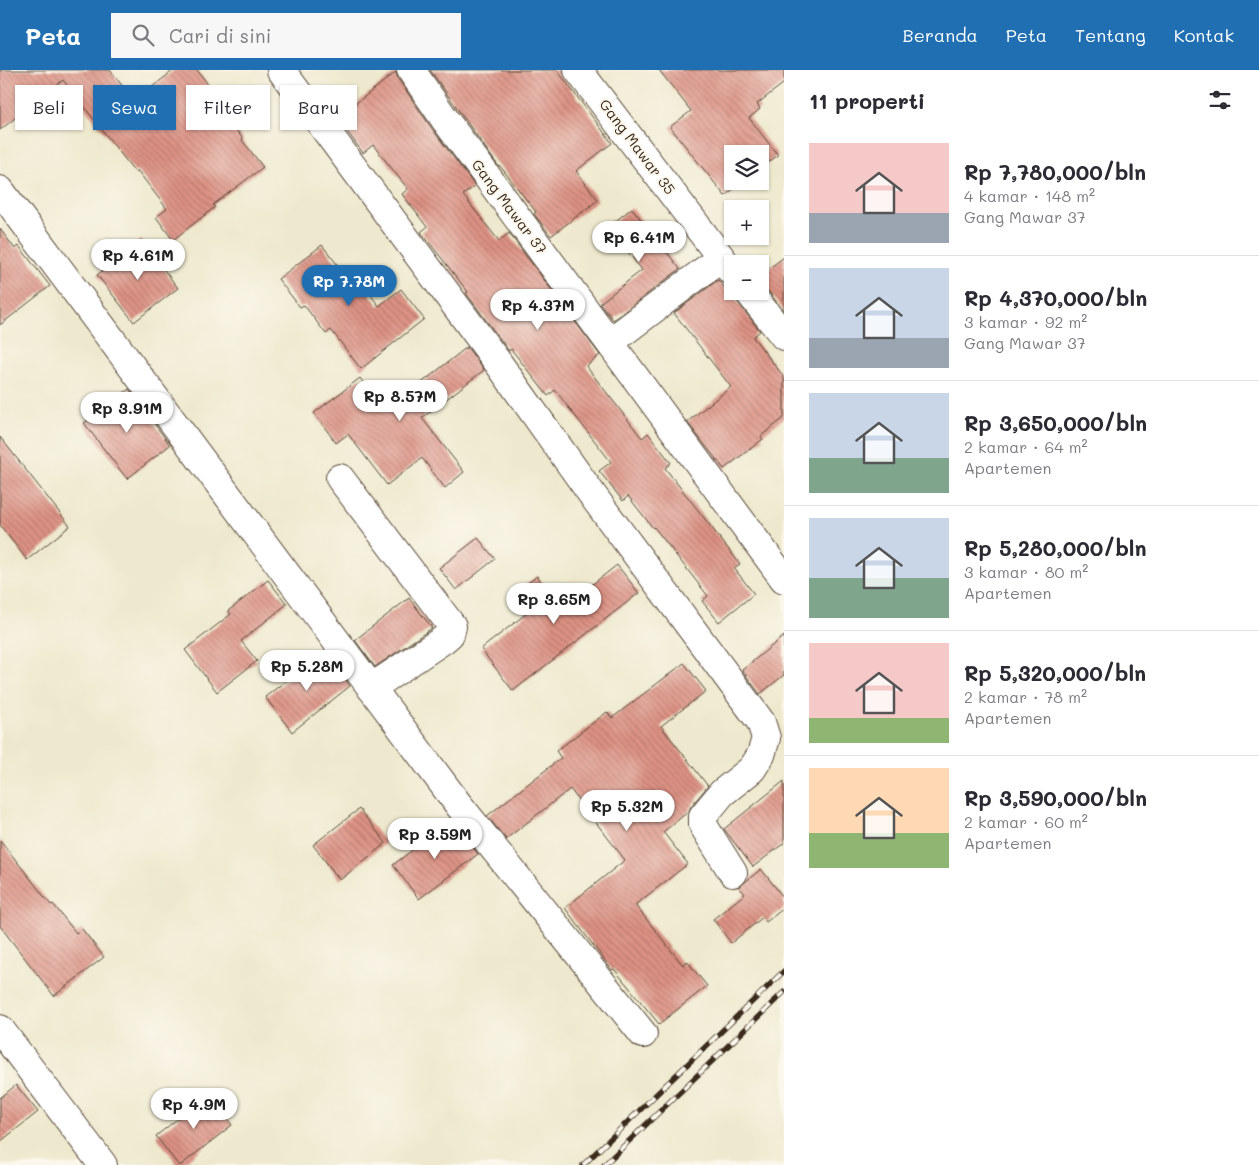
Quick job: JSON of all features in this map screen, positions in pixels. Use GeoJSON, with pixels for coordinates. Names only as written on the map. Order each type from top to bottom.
{"type":"FeatureCollection","features":[{"type":"Feature","properties":{"kind":"street"},"geometry":{"type":"LineString","coordinates":[[281,70],[761,722],[766,738],[762,754],[752,769],[722,793],[703,816],[702,821],[702,825],[733,873]]}},
{"type":"Feature","properties":{"kind":"street","name":"Gang Mawar 37"},"geometry":{"type":"LineString","coordinates":[[411,70],[446,121],[784,579]]}},
{"type":"Feature","properties":{"kind":"street","name":"Gang Mawar 35"},"geometry":{"type":"LineString","coordinates":[[578,70],[724,261]]}},
{"type":"Feature","properties":{"kind":"street"},"geometry":{"type":"LineString","coordinates":[[0,190],[458,804],[643,1034]]}},
{"type":"Feature","properties":{"kind":"street"},"geometry":{"type":"LineString","coordinates":[[610,342],[724,267]]}},
{"type":"Feature","properties":{"kind":"street"},"geometry":{"type":"LineString","coordinates":[[755,300],[784,336]]}},
{"type":"Feature","properties":{"kind":"street"},"geometry":{"type":"LineString","coordinates":[[340,478],[452,626],[450,634],[443,640],[371,688]]}},
{"type":"Feature","properties":{"kind":"street"},"geometry":{"type":"LineString","coordinates":[[0,1029],[103,1165]]}},
{"type":"Feature","properties":{"kind":"building"},"geometry":{"type":"Polygon","coordinates":[[[0,70],[110,70],[122,85],[93,85],[93,118],[83,106],[83,85],[67,85],[63,80],[57,85],[15,85],[15,118],[0,130],[0,70]]]}},
{"type":"Feature","properties":{"kind":"building"},"geometry":{"type":"Polygon","coordinates":[[[174,70],[197,70],[208,85],[186,85],[186,130],[236,130],[263,167],[213,205],[215,207],[173,240],[156,217],[167,209],[137,170],[135,172],[102,130],[176,130],[176,85],[155,85],[174,70]]]}},
{"type":"Feature","properties":{"kind":"building"},"geometry":{"type":"Polygon","coordinates":[[[430,70],[557,70],[612,143],[576,171],[598,200],[551,236],[534,214],[536,212],[499,167],[430,70]]]}},
{"type":"Feature","properties":{"kind":"building"},"geometry":{"type":"Polygon","coordinates":[[[659,70],[784,70],[784,83],[757,104],[760,109],[749,118],[778,155],[769,162],[769,145],[724,145],[724,190],[733,190],[725,196],[670,127],[691,111],[659,70]]]}},
{"type":"Feature","properties":{"kind":"building"},"geometry":{"type":"Polygon","coordinates":[[[396,72],[398,79],[433,130],[475,186],[463,195],[499,241],[509,233],[600,355],[586,366],[642,438],[648,433],[671,463],[665,468],[740,564],[734,568],[754,594],[719,622],[702,601],[708,596],[654,527],[628,496],[623,501],[599,471],[611,462],[555,390],[548,396],[511,349],[509,351],[466,293],[468,292],[421,232],[427,227],[402,194],[408,189],[373,145],[363,153],[346,130],[357,130],[357,102],[396,72]]]}},
{"type":"Feature","properties":{"kind":"building"},"geometry":{"type":"Polygon","coordinates":[[[632,208],[680,269],[613,320],[600,303],[642,270],[608,227],[632,208]]]}},
{"type":"Feature","properties":{"kind":"building"},"geometry":{"type":"Polygon","coordinates":[[[0,229],[15,249],[19,246],[50,286],[0,325],[0,229]]]}},
{"type":"Feature","properties":{"kind":"building"},"geometry":{"type":"Polygon","coordinates":[[[141,240],[178,288],[134,322],[97,275],[141,240]]]}},
{"type":"Feature","properties":{"kind":"building"},"geometry":{"type":"Polygon","coordinates":[[[322,245],[348,278],[354,273],[379,306],[401,289],[424,319],[361,369],[331,330],[326,334],[304,305],[300,307],[278,279],[322,245]]]}},
{"type":"Feature","properties":{"kind":"building"},"geometry":{"type":"Polygon","coordinates":[[[784,257],[784,311],[769,292],[769,268],[784,257]]]}},
{"type":"Feature","properties":{"kind":"building"},"geometry":{"type":"Polygon","coordinates":[[[718,280],[724,287],[724,300],[736,300],[760,331],[753,337],[784,377],[784,418],[761,436],[763,439],[724,469],[687,422],[731,387],[674,313],[718,280]]]}},
{"type":"Feature","properties":{"kind":"building"},"geometry":{"type":"Polygon","coordinates":[[[467,347],[484,370],[422,418],[464,472],[445,488],[422,458],[387,485],[348,434],[336,443],[314,413],[360,378],[386,411],[467,347]]]}},
{"type":"Feature","properties":{"kind":"building"},"geometry":{"type":"Polygon","coordinates":[[[129,389],[170,445],[127,479],[84,423],[129,389]]]}},
{"type":"Feature","properties":{"kind":"building"},"geometry":{"type":"Polygon","coordinates":[[[0,437],[70,526],[27,560],[0,525],[0,437]]]}},
{"type":"Feature","properties":{"kind":"building"},"geometry":{"type":"Polygon","coordinates":[[[478,538],[495,559],[456,590],[439,568],[478,538]]]}},
{"type":"Feature","properties":{"kind":"building"},"geometry":{"type":"Polygon","coordinates":[[[617,565],[639,593],[513,691],[481,649],[527,613],[513,594],[537,576],[562,608],[617,565]]]}},
{"type":"Feature","properties":{"kind":"building"},"geometry":{"type":"Polygon","coordinates":[[[268,580],[287,604],[241,641],[257,661],[217,692],[185,650],[231,614],[228,611],[268,580]]]}},
{"type":"Feature","properties":{"kind":"building"},"geometry":{"type":"Polygon","coordinates":[[[409,598],[432,628],[375,667],[355,640],[409,598]]]}},
{"type":"Feature","properties":{"kind":"building"},"geometry":{"type":"Polygon","coordinates":[[[784,636],[784,675],[760,694],[742,670],[784,636]]]}},
{"type":"Feature","properties":{"kind":"building"},"geometry":{"type":"Polygon","coordinates":[[[318,656],[324,664],[331,659],[350,686],[292,732],[265,697],[318,656]]]}},
{"type":"Feature","properties":{"kind":"building"},"geometry":{"type":"Polygon","coordinates":[[[684,663],[706,691],[661,726],[708,786],[689,811],[663,832],[688,864],[635,905],[683,965],[687,961],[707,986],[659,1024],[614,969],[612,970],[565,908],[625,860],[570,789],[506,839],[487,816],[561,758],[556,751],[607,712],[612,718],[684,663]]]}},
{"type":"Feature","properties":{"kind":"building"},"geometry":{"type":"Polygon","coordinates":[[[784,781],[784,843],[753,867],[724,829],[784,781]]]}},
{"type":"Feature","properties":{"kind":"building"},"geometry":{"type":"Polygon","coordinates":[[[359,809],[386,843],[340,880],[313,845],[359,809]]]}},
{"type":"Feature","properties":{"kind":"building"},"geometry":{"type":"Polygon","coordinates":[[[447,823],[459,838],[463,835],[478,854],[419,899],[393,865],[447,823]]]}},
{"type":"Feature","properties":{"kind":"building"},"geometry":{"type":"Polygon","coordinates":[[[0,840],[51,905],[53,904],[76,933],[82,929],[104,957],[54,996],[0,926],[0,840]]]}},
{"type":"Feature","properties":{"kind":"building"},"geometry":{"type":"Polygon","coordinates":[[[761,869],[784,898],[784,908],[766,922],[763,917],[731,943],[713,919],[745,894],[739,887],[761,869]]]}},
{"type":"Feature","properties":{"kind":"building"},"geometry":{"type":"Polygon","coordinates":[[[16,1085],[38,1112],[0,1142],[0,1098],[16,1085]]]}},
{"type":"Feature","properties":{"kind":"building"},"geometry":{"type":"Polygon","coordinates":[[[209,1094],[232,1125],[181,1165],[178,1165],[156,1136],[209,1094]]]}},
{"type":"Feature","properties":{"kind":"railway"},"geometry":{"type":"LineString","coordinates":[[583,1165],[784,971]]}},
{"type":"Feature","properties":{"kind":"railway"},"geometry":{"type":"LineString","coordinates":[[604,1165],[784,992]]}}]}
